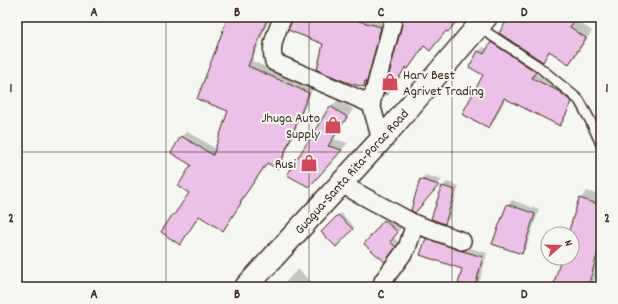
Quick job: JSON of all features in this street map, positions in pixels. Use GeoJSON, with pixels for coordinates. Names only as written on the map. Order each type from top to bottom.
{"type":"FeatureCollection","features":[{"type":"Feature","properties":{"kind":"main road","name":"Guagua-Santa Rita-Porac Road"},"geometry":{"type":"LineString","coordinates":[[246,287],[381,140],[482,22]]}},
{"type":"Feature","properties":{"kind":"street"},"geometry":{"type":"LineString","coordinates":[[283,17],[272,43],[274,62],[371,104]]}},
{"type":"Feature","properties":{"kind":"street"},"geometry":{"type":"LineString","coordinates":[[381,140],[371,104],[394,17]]}},
{"type":"Feature","properties":{"kind":"street"},"geometry":{"type":"LineString","coordinates":[[341,184],[415,224],[462,241]]}},
{"type":"Feature","properties":{"kind":"street"},"geometry":{"type":"LineString","coordinates":[[381,287],[383,281],[407,248],[415,224]]}},
{"type":"Feature","properties":{"kind":"lane"},"geometry":{"type":"LineString","coordinates":[[482,22],[579,100],[601,144]]}},
{"type":"Feature","properties":{"kind":"building"},"geometry":{"type":"Polygon","coordinates":[[[228,17],[268,17],[248,66],[309,93],[278,169],[267,163],[240,202],[241,203],[223,231],[199,216],[180,245],[161,232],[189,193],[178,186],[191,165],[171,153],[181,136],[213,155],[228,111],[197,99],[228,17]]]}},
{"type":"Feature","properties":{"kind":"building"},"geometry":{"type":"Polygon","coordinates":[[[293,17],[360,17],[359,21],[381,27],[367,82],[365,81],[364,87],[346,82],[317,70],[323,44],[288,30],[293,17]]]}},
{"type":"Feature","properties":{"kind":"building"},"geometry":{"type":"Polygon","coordinates":[[[404,17],[460,17],[448,32],[446,31],[430,51],[424,46],[408,69],[406,67],[387,95],[384,93],[404,17]]]}},
{"type":"Feature","properties":{"kind":"building"},"geometry":{"type":"Polygon","coordinates":[[[509,17],[577,17],[570,27],[586,38],[569,64],[549,51],[543,62],[499,33],[509,17]]]}},
{"type":"Feature","properties":{"kind":"building"},"geometry":{"type":"Polygon","coordinates":[[[491,42],[536,72],[532,78],[560,92],[572,102],[560,126],[504,98],[489,128],[462,114],[483,75],[469,67],[478,51],[484,54],[491,42]]]}},
{"type":"Feature","properties":{"kind":"building"},"geometry":{"type":"Polygon","coordinates":[[[330,106],[347,117],[328,146],[342,150],[309,187],[287,175],[330,106]]]}},
{"type":"Feature","properties":{"kind":"building"},"geometry":{"type":"Polygon","coordinates":[[[420,179],[439,185],[415,213],[411,210],[420,179]]]}},
{"type":"Feature","properties":{"kind":"building"},"geometry":{"type":"Polygon","coordinates":[[[442,186],[455,190],[445,224],[431,219],[442,186]]]}},
{"type":"Feature","properties":{"kind":"building"},"geometry":{"type":"Polygon","coordinates":[[[579,198],[601,205],[601,241],[588,287],[553,287],[559,266],[580,266],[580,226],[570,226],[579,198]]]}},
{"type":"Feature","properties":{"kind":"building"},"geometry":{"type":"Polygon","coordinates":[[[507,204],[535,214],[522,254],[492,244],[507,204]]]}},
{"type":"Feature","properties":{"kind":"building"},"geometry":{"type":"Polygon","coordinates":[[[338,215],[353,229],[336,247],[321,232],[338,215]]]}},
{"type":"Feature","properties":{"kind":"building"},"geometry":{"type":"Polygon","coordinates":[[[384,220],[398,232],[390,242],[396,247],[385,262],[364,244],[384,220]]]}},
{"type":"Feature","properties":{"kind":"building"},"geometry":{"type":"Polygon","coordinates":[[[426,238],[483,257],[475,287],[458,284],[462,269],[420,255],[426,238]]]}},
{"type":"Feature","properties":{"kind":"place","name":"Harv Best Agrivet Trading"},"geometry":{"type":"Point","coordinates":[390,82]}},
{"type":"Feature","properties":{"kind":"place","name":"Jhuga Auto Supply"},"geometry":{"type":"Point","coordinates":[333,125]}},
{"type":"Feature","properties":{"kind":"place","name":"Rusi"},"geometry":{"type":"Point","coordinates":[309,163]}}]}
